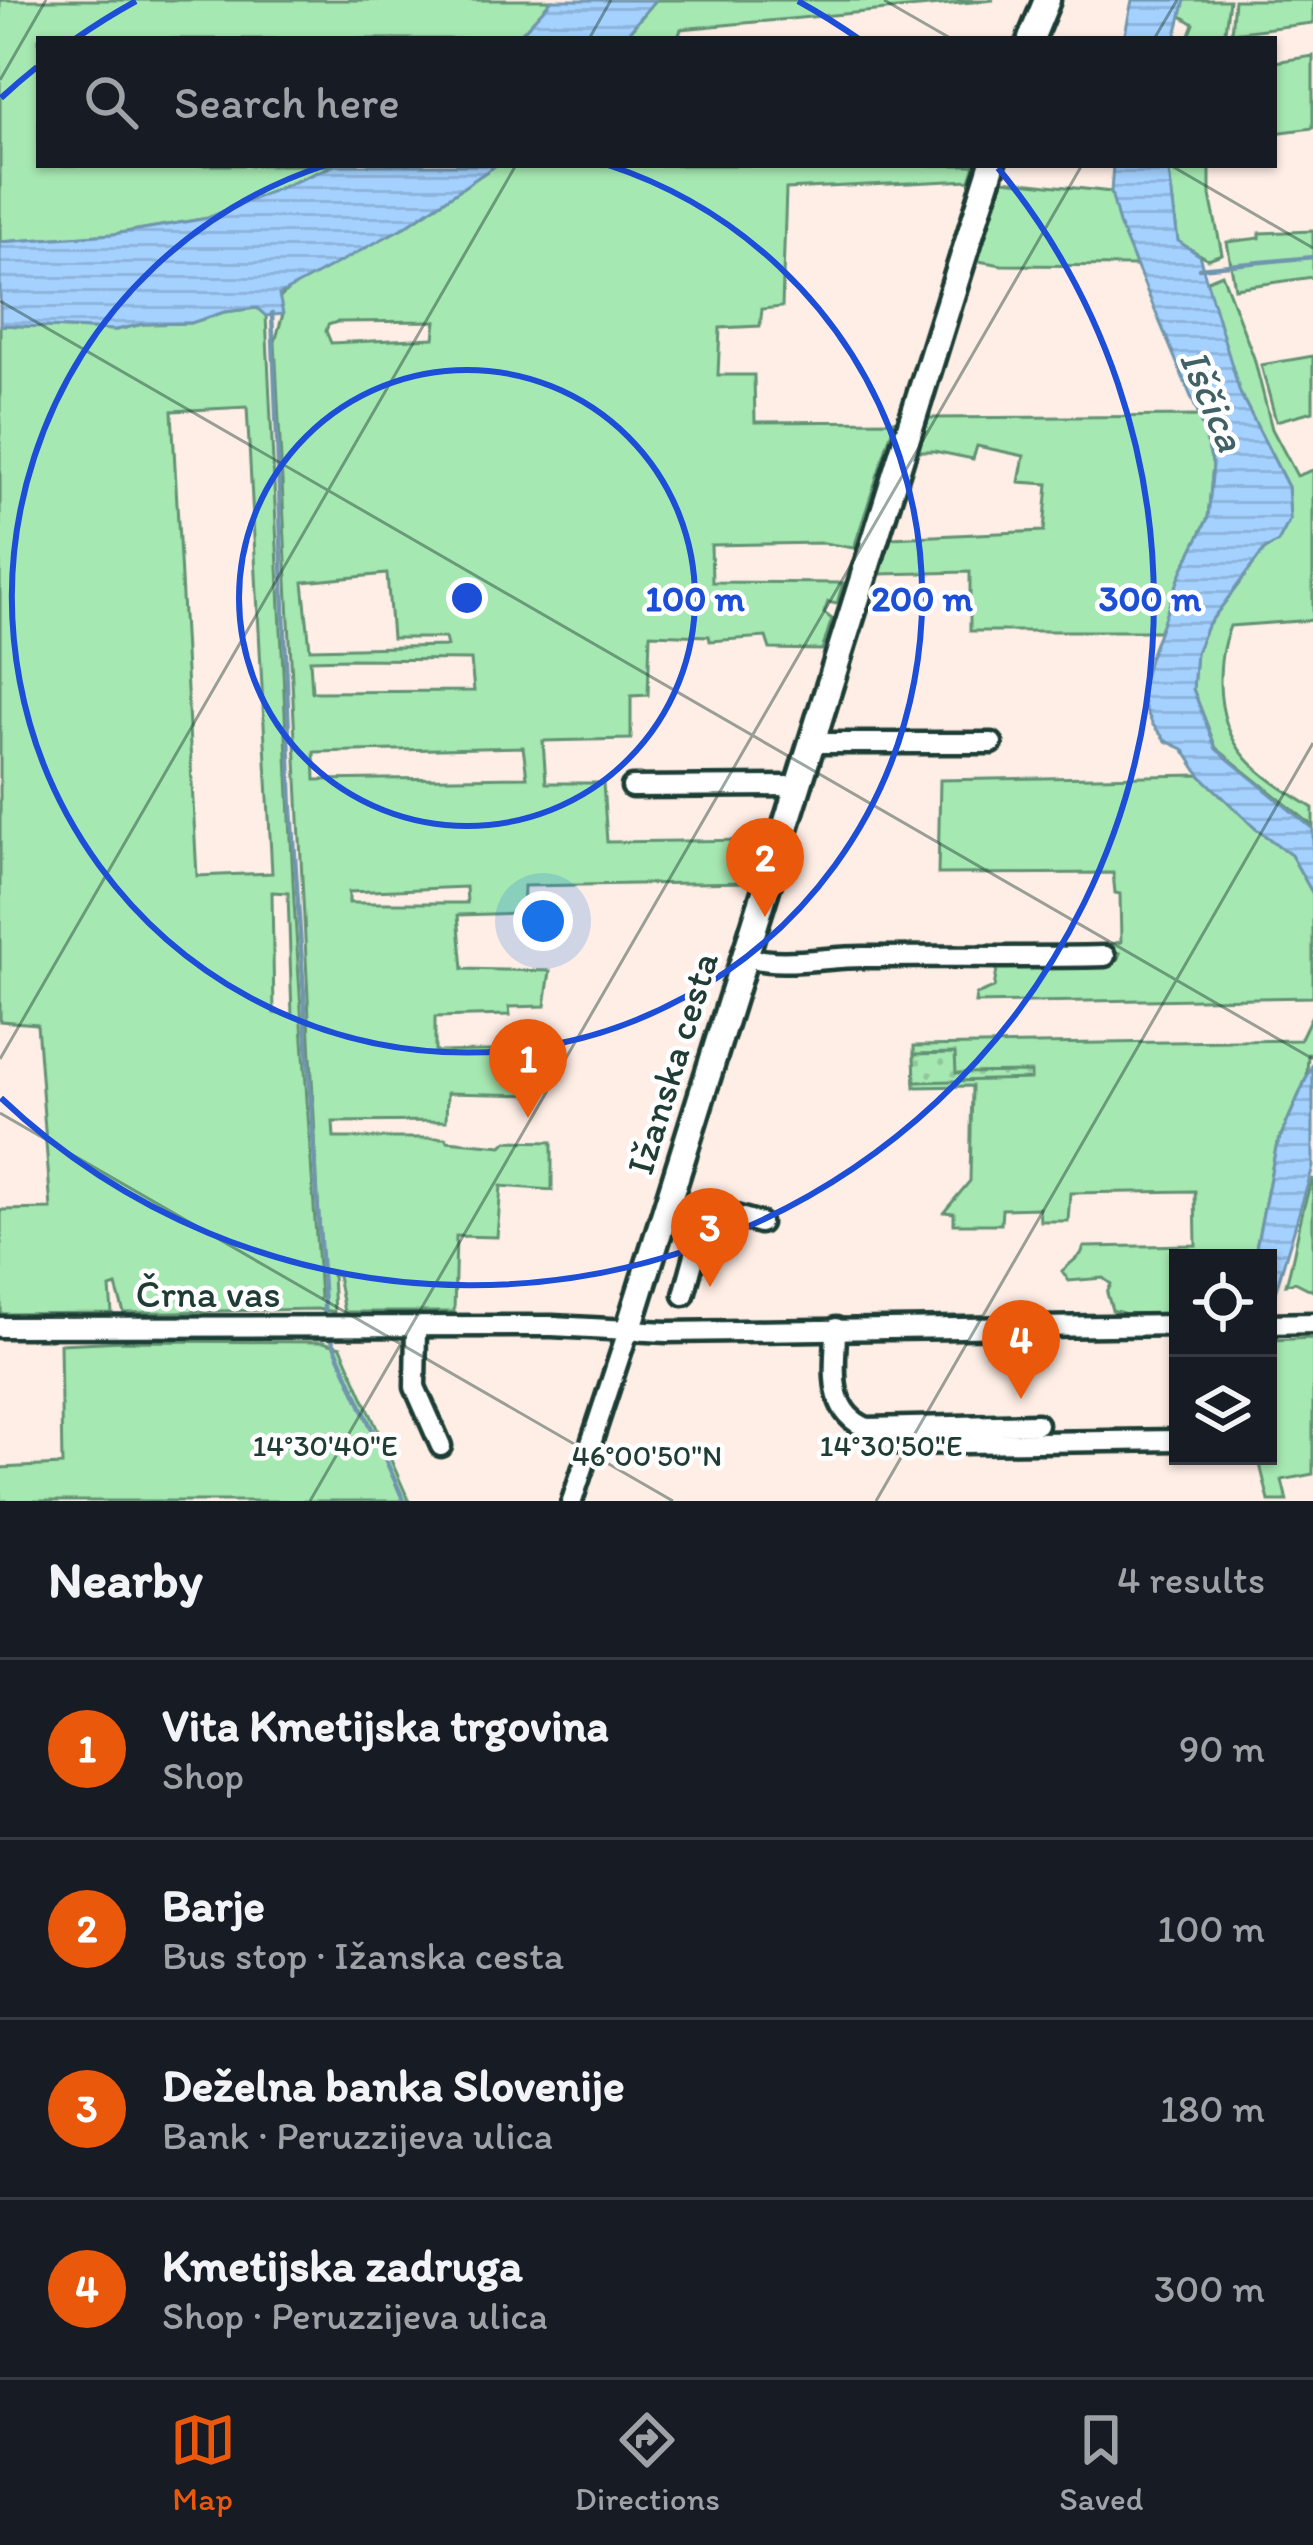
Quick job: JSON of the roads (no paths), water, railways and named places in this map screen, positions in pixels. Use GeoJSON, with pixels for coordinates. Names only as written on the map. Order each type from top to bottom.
{"type":"FeatureCollection","features":[{"type":"Feature","properties":{"kind":"main road"},"geometry":{"type":"LineString","coordinates":[[1032,36],[1047,0]]}},
{"type":"Feature","properties":{"kind":"main road","name":"Ižanska cesta"},"geometry":{"type":"LineString","coordinates":[[628,1331],[991,168]]}},
{"type":"Feature","properties":{"kind":"street"},"geometry":{"type":"LineString","coordinates":[[810,742],[992,742]]}},
{"type":"Feature","properties":{"kind":"street"},"geometry":{"type":"LineString","coordinates":[[632,787],[796,786]]}},
{"type":"Feature","properties":{"kind":"street"},"geometry":{"type":"LineString","coordinates":[[743,956],[809,962],[864,957],[1105,956]]}},
{"type":"Feature","properties":{"kind":"street"},"geometry":{"type":"LineString","coordinates":[[663,1213],[705,1218],[720,1214],[760,1223]]}},
{"type":"Feature","properties":{"kind":"street"},"geometry":{"type":"LineString","coordinates":[[684,1295],[705,1218]]}},
{"type":"Feature","properties":{"kind":"street"},"geometry":{"type":"LineString","coordinates":[[1277,1324],[1313,1323]]}},
{"type":"Feature","properties":{"kind":"street","name":"Črna vas"},"geometry":{"type":"LineString","coordinates":[[0,1327],[552,1326],[628,1331],[1169,1325]]}},
{"type":"Feature","properties":{"kind":"street"},"geometry":{"type":"LineString","coordinates":[[416,1327],[416,1387],[441,1446]]}},
{"type":"Feature","properties":{"kind":"street"},"geometry":{"type":"LineString","coordinates":[[836,1328],[836,1399],[851,1421],[867,1428],[1037,1424]]}},
{"type":"Feature","properties":{"kind":"street","name":"Ižanska cesta"},"geometry":{"type":"LineString","coordinates":[[572,1501],[628,1331]]}},
{"type":"Feature","properties":{"kind":"street"},"geometry":{"type":"LineString","coordinates":[[897,1444],[1169,1440]]}},
{"type":"Feature","properties":{"kind":"water"},"geometry":{"type":"Polygon","coordinates":[[[552,0],[655,0],[625,36],[519,36],[552,0]]]}},
{"type":"Feature","properties":{"kind":"water"},"geometry":{"type":"Polygon","coordinates":[[[1132,0],[1185,0],[1176,36],[1125,36],[1132,0]]]}},
{"type":"Feature","properties":{"kind":"water"},"geometry":{"type":"Polygon","coordinates":[[[328,168],[492,168],[406,226],[279,295],[283,314],[266,316],[257,308],[191,323],[116,330],[0,325],[0,242],[114,234],[208,218],[328,168]]]}},
{"type":"Feature","properties":{"kind":"water","name":"Iščica"},"geometry":{"type":"Polygon","coordinates":[[[1113,168],[1168,168],[1178,241],[1199,255],[1240,393],[1288,487],[1290,519],[1278,542],[1264,550],[1207,626],[1196,652],[1193,689],[1216,749],[1313,829],[1313,894],[1291,855],[1200,775],[1183,749],[1166,741],[1145,708],[1141,690],[1149,659],[1181,573],[1208,518],[1213,465],[1199,416],[1119,224],[1111,192],[1113,168]]]}},
{"type":"Feature","properties":{"kind":"water"},"geometry":{"type":"Polygon","coordinates":[[[1313,1063],[1313,1167],[1277,1286],[1277,1249],[1256,1249],[1276,1148],[1313,1063]]]}},
{"type":"Feature","properties":{"kind":"waterway"},"geometry":{"type":"LineString","coordinates":[[1199,268],[1313,257]]}},
{"type":"Feature","properties":{"kind":"waterway"},"geometry":{"type":"LineString","coordinates":[[272,313],[292,810],[325,1320]]}},
{"type":"Feature","properties":{"kind":"waterway"},"geometry":{"type":"LineString","coordinates":[[328,1331],[404,1501]]}},
{"type":"Feature","properties":{"kind":"place","name":"Barje"},"geometry":{"type":"Point","coordinates":[765,917]}},
{"type":"Feature","properties":{"kind":"place","name":"Vita Kmetijska trgovina"},"geometry":{"type":"Point","coordinates":[528,1118]}},
{"type":"Feature","properties":{"kind":"place","name":"Deželna banka Slovenije"},"geometry":{"type":"Point","coordinates":[710,1287]}},
{"type":"Feature","properties":{"kind":"place","name":"Kmetijska zadruga"},"geometry":{"type":"Point","coordinates":[1021,1399]}}]}
